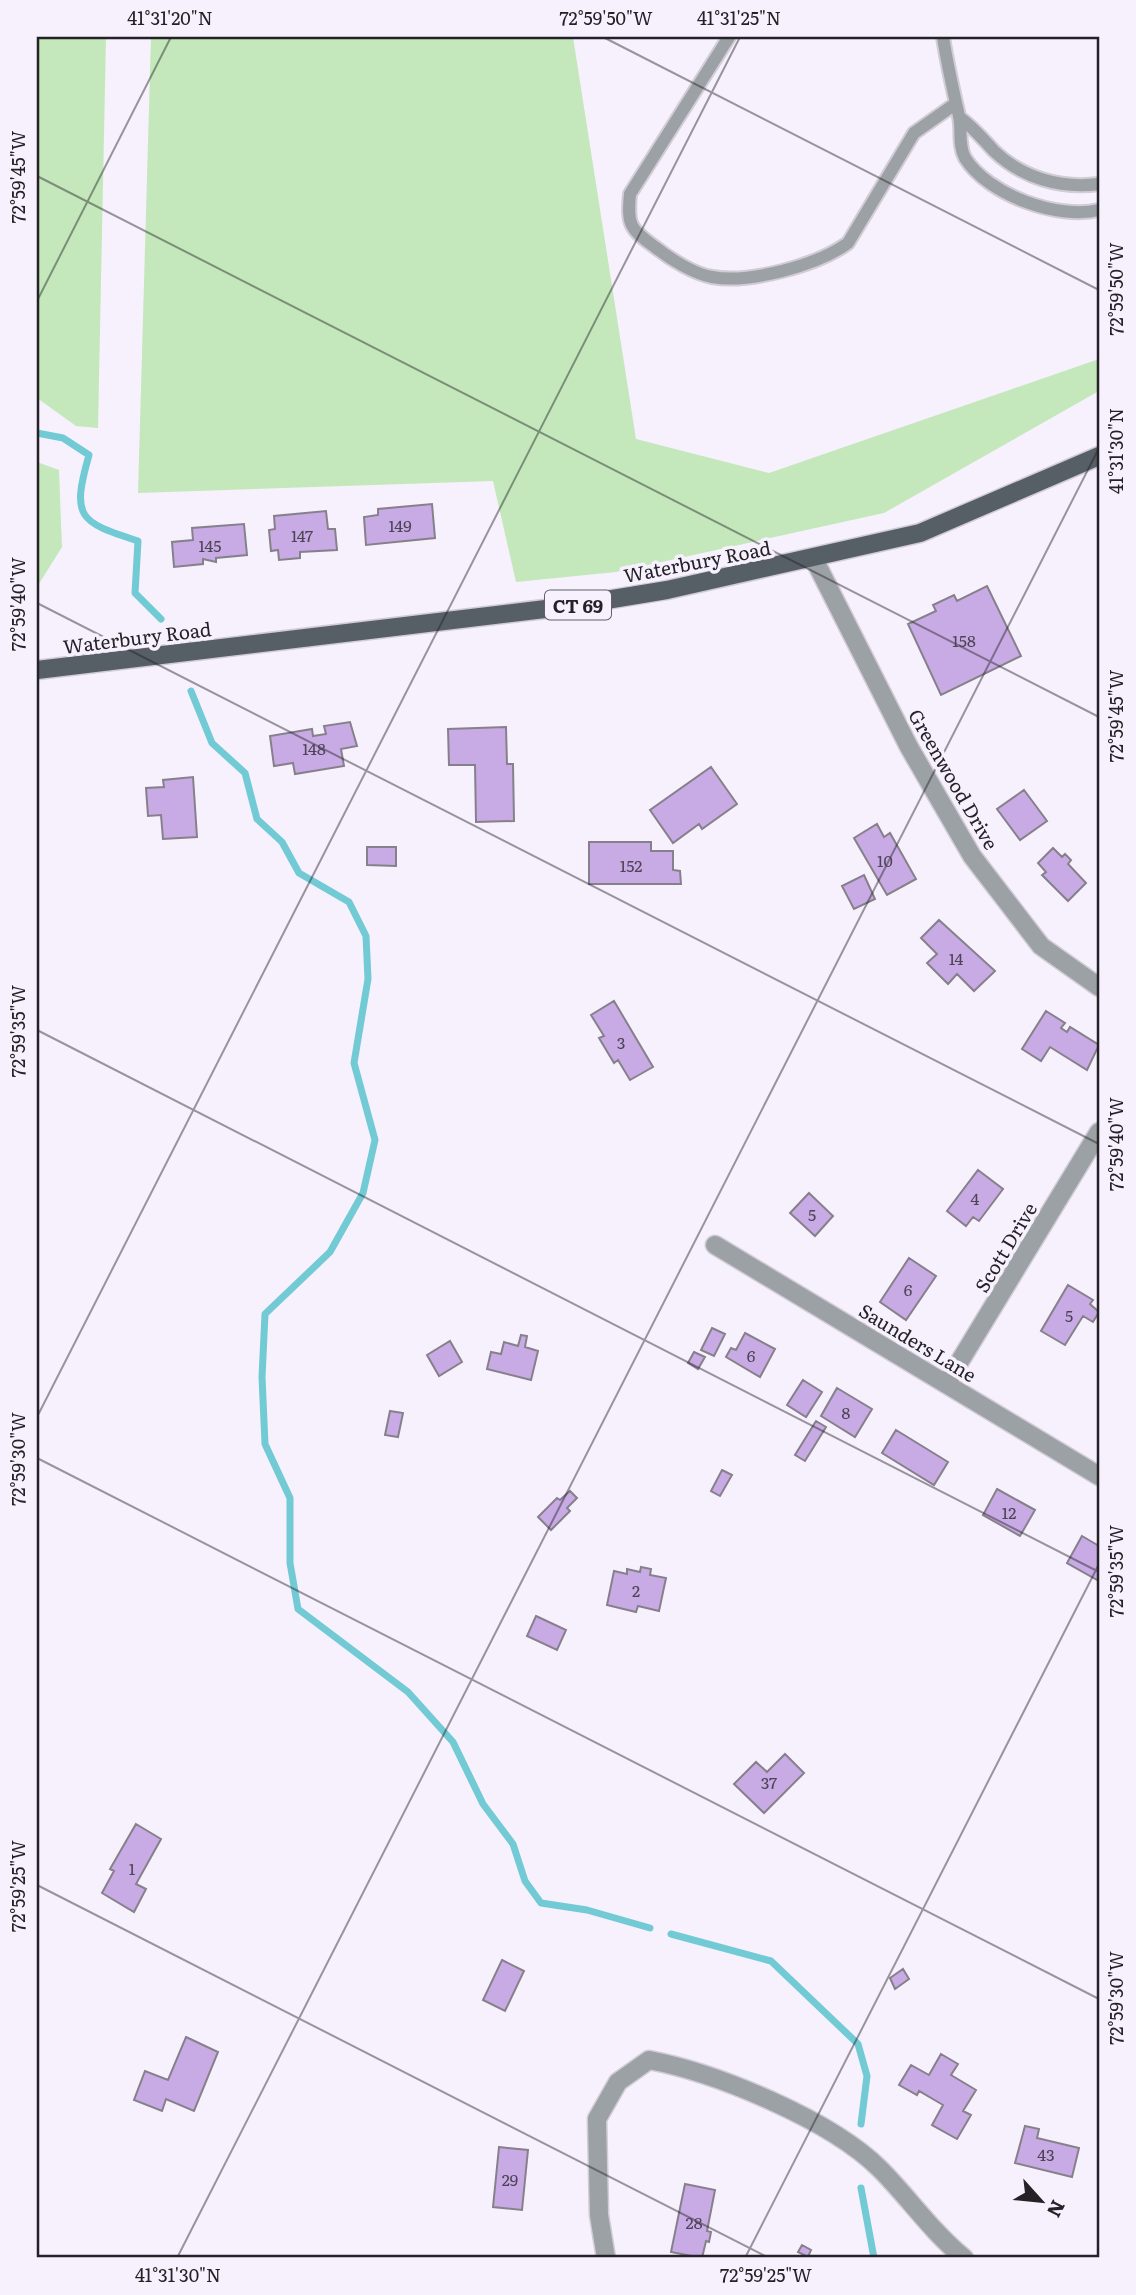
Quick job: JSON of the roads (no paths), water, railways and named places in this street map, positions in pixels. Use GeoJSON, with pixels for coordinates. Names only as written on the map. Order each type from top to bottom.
{"type":"FeatureCollection","features":[{"type":"Feature","properties":{"kind":"main road","name":"Waterbury Road"},"geometry":{"type":"LineString","coordinates":[[37,670],[570,606],[667,590],[920,533],[1099,456]]}},
{"type":"Feature","properties":{"kind":"street","name":"Greenwood Drive"},"geometry":{"type":"LineString","coordinates":[[814,559],[909,747],[972,856],[1041,946],[1099,987]]}},
{"type":"Feature","properties":{"kind":"street","name":"Scott Drive"},"geometry":{"type":"LineString","coordinates":[[946,1384],[1099,1132]]}},
{"type":"Feature","properties":{"kind":"street","name":"Saunders Lane"},"geometry":{"type":"LineString","coordinates":[[715,1245],[1099,1476]]}},
{"type":"Feature","properties":{"kind":"street"},"geometry":{"type":"LineString","coordinates":[[606,2258],[599,2215],[597,2119],[618,2082],[649,2060],[706,2075],[757,2095],[840,2139],[878,2167],[928,2224],[964,2258]]}},
{"type":"Feature","properties":{"kind":"lane"},"geometry":{"type":"LineString","coordinates":[[729,37],[630,194],[628,215],[633,231],[655,248],[712,277],[756,277],[834,253],[848,243],[915,133],[955,104]]}},
{"type":"Feature","properties":{"kind":"lane"},"geometry":{"type":"LineString","coordinates":[[943,37],[965,158],[987,179],[1017,199],[1047,211],[1089,213],[1099,210]]}},
{"type":"Feature","properties":{"kind":"lane"},"geometry":{"type":"LineString","coordinates":[[959,117],[976,129],[996,152],[1039,179],[1073,186],[1099,184]]}},
{"type":"Feature","properties":{"kind":"waterway"},"geometry":{"type":"LineString","coordinates":[[37,433],[63,438],[89,455],[81,505],[92,522],[138,541],[135,593],[161,619]]}},
{"type":"Feature","properties":{"kind":"waterway"},"geometry":{"type":"LineString","coordinates":[[191,691],[212,743],[245,773],[257,819],[282,842],[299,873],[349,902],[366,936],[368,979],[354,1063],[375,1140],[363,1193],[330,1252],[265,1314],[262,1377],[265,1444],[290,1498],[290,1563],[298,1609],[408,1692],[453,1742],[483,1804],[513,1844],[525,1881],[541,1903],[587,1910],[650,1928]]}},
{"type":"Feature","properties":{"kind":"waterway"},"geometry":{"type":"LineString","coordinates":[[671,1934],[771,1961],[858,2044],[867,2076],[861,2124]]}},
{"type":"Feature","properties":{"kind":"waterway"},"geometry":{"type":"LineString","coordinates":[[861,2188],[874,2258]]}}]}
